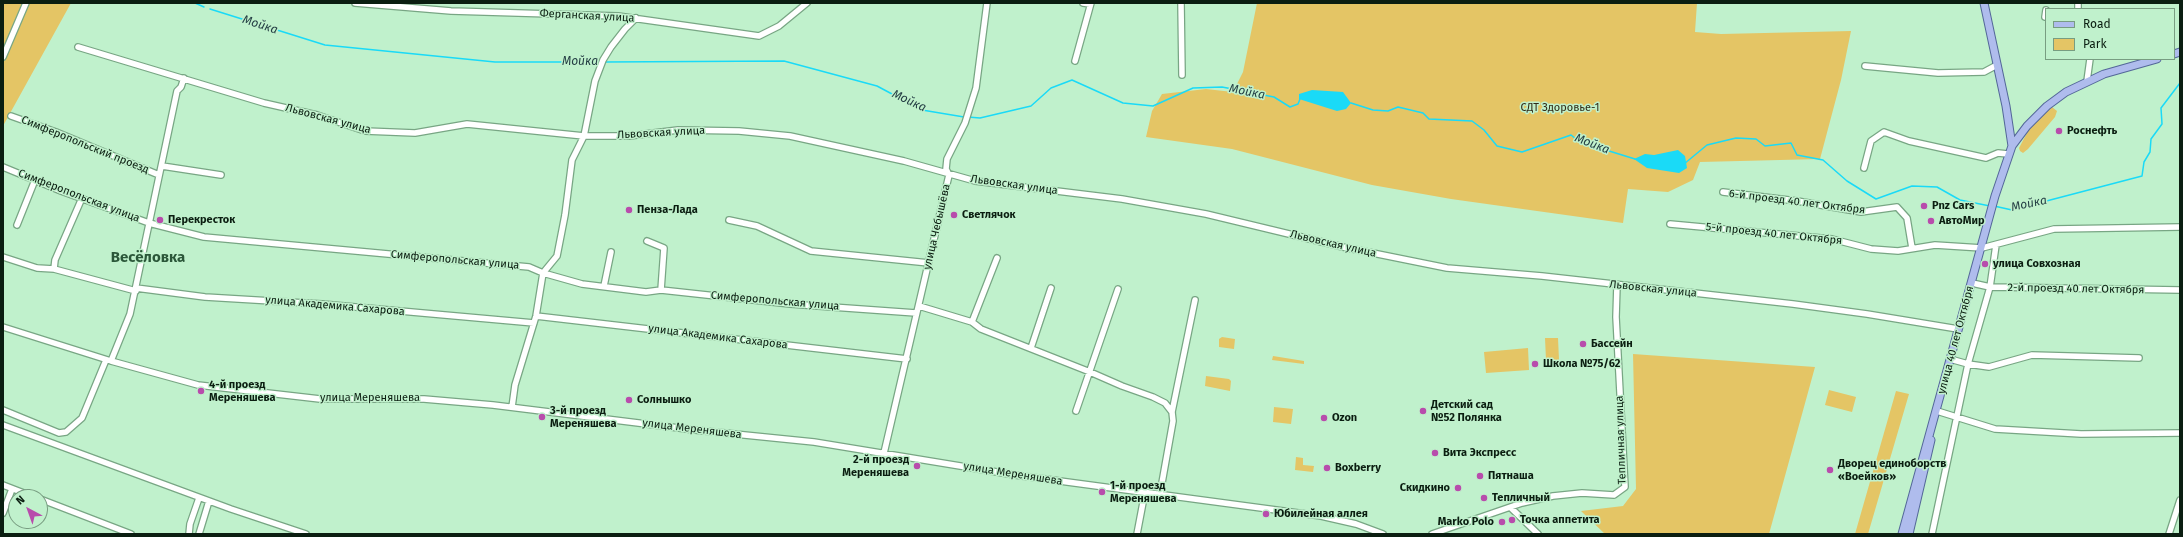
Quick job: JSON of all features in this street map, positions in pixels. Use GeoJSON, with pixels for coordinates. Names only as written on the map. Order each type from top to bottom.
{"type":"FeatureCollection","features":[{"type":"Feature","properties":{"kind":"main road"},"geometry":{"type":"LineString","coordinates":[[1984,3],[2012,146]]}},
{"type":"Feature","properties":{"kind":"main road","name":"улица 40 лет Октября"},"geometry":{"type":"LineString","coordinates":[[1902,534],[1923,451],[1937,411],[1995,196],[2008,154],[2012,146],[2027,126],[2047,106],[2066,92],[2086,81],[2154,60]]}},
{"type":"Feature","properties":{"kind":"main road"},"geometry":{"type":"LineString","coordinates":[[1909,534],[1929,453],[1933,422]]}},
{"type":"Feature","properties":{"kind":"street"},"geometry":{"type":"LineString","coordinates":[[3,57],[26,3]]}},
{"type":"Feature","properties":{"kind":"street","name":"Ферганская улица"},"geometry":{"type":"LineString","coordinates":[[355,3],[451,11],[618,16],[759,36],[779,26],[807,3]]}},
{"type":"Feature","properties":{"kind":"street","name":"улица Чебышёва"},"geometry":{"type":"LineString","coordinates":[[884,453],[949,174],[946,169],[947,159],[965,123],[976,88],[987,3]]}},
{"type":"Feature","properties":{"kind":"street"},"geometry":{"type":"LineString","coordinates":[[1075,61],[1091,4],[1083,3]]}},
{"type":"Feature","properties":{"kind":"street"},"geometry":{"type":"LineString","coordinates":[[1181,3],[1182,75]]}},
{"type":"Feature","properties":{"kind":"street"},"geometry":{"type":"LineString","coordinates":[[512,407],[516,385],[536,316],[543,273],[557,256],[565,215],[572,160],[584,136],[595,81],[603,60],[618,37],[636,18]]}},
{"type":"Feature","properties":{"kind":"street","name":"Львовская улица"},"geometry":{"type":"LineString","coordinates":[[78,48],[184,78],[264,103],[317,115],[365,131],[415,133],[467,124],[584,136],[629,136],[678,130],[739,131],[790,136],[910,162],[937,169],[949,174],[1002,186],[1122,199],[1206,214],[1343,247],[1447,268],[1542,276],[1801,305],[1958,329]]}},
{"type":"Feature","properties":{"kind":"street"},"geometry":{"type":"LineString","coordinates":[[2086,81],[2090,60]]}},
{"type":"Feature","properties":{"kind":"street"},"geometry":{"type":"LineString","coordinates":[[1865,66],[1938,73],[1984,72],[1997,65]]}},
{"type":"Feature","properties":{"kind":"street"},"geometry":{"type":"LineString","coordinates":[[3,410],[59,433],[66,432],[82,418],[130,314],[177,91],[181,87],[184,78]]}},
{"type":"Feature","properties":{"kind":"street","name":"Симферопольский проезд"},"geometry":{"type":"LineString","coordinates":[[11,116],[56,132],[159,175]]}},
{"type":"Feature","properties":{"kind":"street"},"geometry":{"type":"LineString","coordinates":[[1864,168],[1872,141],[1884,132],[1909,141],[1986,158],[1998,153],[2008,154]]}},
{"type":"Feature","properties":{"kind":"street"},"geometry":{"type":"LineString","coordinates":[[162,166],[221,175]]}},
{"type":"Feature","properties":{"kind":"street","name":"Симферопольская улица"},"geometry":{"type":"LineString","coordinates":[[3,167],[149,223],[204,237],[529,267],[543,273],[582,284],[646,292],[661,290],[790,304],[916,313]]}},
{"type":"Feature","properties":{"kind":"street"},"geometry":{"type":"LineString","coordinates":[[17,225],[35,180]]}},
{"type":"Feature","properties":{"kind":"street","name":"6-й проезд 40 лет Октября"},"geometry":{"type":"LineString","coordinates":[[1723,192],[1797,201],[1865,212],[1895,207],[1903,211],[1907,218],[1912,248]]}},
{"type":"Feature","properties":{"kind":"street"},"geometry":{"type":"LineString","coordinates":[[54,269],[55,260],[82,198]]}},
{"type":"Feature","properties":{"kind":"street"},"geometry":{"type":"LineString","coordinates":[[729,220],[757,226],[811,251],[929,263]]}},
{"type":"Feature","properties":{"kind":"street","name":"5-й проезд 40 лет Октября"},"geometry":{"type":"LineString","coordinates":[[1670,224],[1832,239],[1875,249],[1898,251],[1912,248],[1946,245],[1982,248],[2054,229],[2180,227]]}},
{"type":"Feature","properties":{"kind":"street"},"geometry":{"type":"LineString","coordinates":[[647,241],[664,248],[661,290]]}},
{"type":"Feature","properties":{"kind":"street"},"geometry":{"type":"LineString","coordinates":[[1932,534],[1968,364],[1990,287],[1996,245]]}},
{"type":"Feature","properties":{"kind":"street"},"geometry":{"type":"LineString","coordinates":[[604,286],[611,252]]}},
{"type":"Feature","properties":{"kind":"street","name":"улица Академика Сахарова"},"geometry":{"type":"LineString","coordinates":[[3,257],[38,268],[54,269],[136,289],[205,297],[319,304],[534,323]]}},
{"type":"Feature","properties":{"kind":"street"},"geometry":{"type":"LineString","coordinates":[[972,322],[997,258]]}},
{"type":"Feature","properties":{"kind":"street","name":"2-й проезд 40 лет Октября"},"geometry":{"type":"LineString","coordinates":[[1972,283],[1990,287],[2180,290]]}},
{"type":"Feature","properties":{"kind":"street","name":"Тепличная улица"},"geometry":{"type":"LineString","coordinates":[[1511,508],[1553,496],[1582,493],[1614,495],[1625,487],[1616,317],[1617,285]]}},
{"type":"Feature","properties":{"kind":"street"},"geometry":{"type":"LineString","coordinates":[[1031,348],[1051,288]]}},
{"type":"Feature","properties":{"kind":"street"},"geometry":{"type":"LineString","coordinates":[[1076,411],[1118,289]]}},
{"type":"Feature","properties":{"kind":"street"},"geometry":{"type":"LineString","coordinates":[[1160,494],[1173,421],[1172,412],[1195,300]]}},
{"type":"Feature","properties":{"kind":"street"},"geometry":{"type":"LineString","coordinates":[[919,306],[972,322],[982,329],[1122,386],[1161,400],[1165,402],[1172,412]]}},
{"type":"Feature","properties":{"kind":"street","name":"улица Академика Сахарова"},"geometry":{"type":"LineString","coordinates":[[536,316],[907,359]]}},
{"type":"Feature","properties":{"kind":"street","name":"улица Мереняшева"},"geometry":{"type":"LineString","coordinates":[[3,327],[108,361],[177,380],[215,387],[320,398],[424,399],[512,407],[695,430],[814,442],[1015,475],[1328,517],[1356,524],[1383,534]]}},
{"type":"Feature","properties":{"kind":"street"},"geometry":{"type":"LineString","coordinates":[[1950,359],[1968,364],[1990,367],[2032,356],[2139,358]]}},
{"type":"Feature","properties":{"kind":"street"},"geometry":{"type":"LineString","coordinates":[[1937,411],[1995,429],[2081,434],[2180,433]]}},
{"type":"Feature","properties":{"kind":"street"},"geometry":{"type":"LineString","coordinates":[[3,425],[199,498],[306,534]]}},
{"type":"Feature","properties":{"kind":"street"},"geometry":{"type":"LineString","coordinates":[[3,485],[12,488],[3,513]]}},
{"type":"Feature","properties":{"kind":"street"},"geometry":{"type":"LineString","coordinates":[[1137,534],[1145,492]]}},
{"type":"Feature","properties":{"kind":"street"},"geometry":{"type":"LineString","coordinates":[[188,534],[199,498]]}},
{"type":"Feature","properties":{"kind":"street"},"geometry":{"type":"LineString","coordinates":[[2169,534],[2180,500]]}},
{"type":"Feature","properties":{"kind":"street"},"geometry":{"type":"LineString","coordinates":[[198,534],[209,501]]}},
{"type":"Feature","properties":{"kind":"street"},"geometry":{"type":"LineString","coordinates":[[48,502],[131,534]]}},
{"type":"Feature","properties":{"kind":"street"},"geometry":{"type":"LineString","coordinates":[[1432,534],[1511,508],[1538,534]]}},
{"type":"Feature","properties":{"kind":"green space"},"geometry":{"type":"Polygon","coordinates":[[[3,3],[71,3],[3,126],[3,3]]]}},
{"type":"Feature","properties":{"kind":"green space","name":"СДТ Здоровье-1"},"geometry":{"type":"Polygon","coordinates":[[[1257,3],[1697,3],[1695,32],[1721,34],[1851,31],[1841,80],[1820,159],[1700,162],[1693,180],[1668,192],[1628,189],[1623,223],[1451,199],[1372,185],[1232,149],[1146,137],[1152,111],[1162,94],[1206,89],[1233,92],[1243,72],[1257,3]]]}},
{"type":"Feature","properties":{"kind":"green space"},"geometry":{"type":"Polygon","coordinates":[[[2052,107],[2057,111],[2055,117],[2028,149],[2023,153],[2020,151],[2019,148],[2028,131],[2034,123],[2052,107]]]}},
{"type":"Feature","properties":{"kind":"green space"},"geometry":{"type":"Polygon","coordinates":[[[1222,337],[1235,339],[1234,349],[1219,347],[1219,339],[1222,337]]]}},
{"type":"Feature","properties":{"kind":"green space"},"geometry":{"type":"Polygon","coordinates":[[[1545,338],[1558,338],[1559,360],[1546,360],[1545,338]]]}},
{"type":"Feature","properties":{"kind":"green space"},"geometry":{"type":"Polygon","coordinates":[[[1528,348],[1529,370],[1486,373],[1484,352],[1528,348]]]}},
{"type":"Feature","properties":{"kind":"green space"},"geometry":{"type":"Polygon","coordinates":[[[1633,354],[1815,367],[1769,534],[1605,534],[1581,511],[1623,506],[1636,489],[1633,354]]]}},
{"type":"Feature","properties":{"kind":"green space"},"geometry":{"type":"Polygon","coordinates":[[[1273,356],[1304,361],[1304,364],[1272,360],[1273,356]]]}},
{"type":"Feature","properties":{"kind":"green space"},"geometry":{"type":"Polygon","coordinates":[[[1206,376],[1229,379],[1231,381],[1230,391],[1205,386],[1206,376]]]}},
{"type":"Feature","properties":{"kind":"green space"},"geometry":{"type":"Polygon","coordinates":[[[1829,390],[1856,397],[1852,412],[1825,405],[1829,390]]]}},
{"type":"Feature","properties":{"kind":"green space"},"geometry":{"type":"Polygon","coordinates":[[[1896,391],[1909,394],[1868,534],[1855,534],[1896,391]]]}},
{"type":"Feature","properties":{"kind":"green space"},"geometry":{"type":"Polygon","coordinates":[[[1274,407],[1293,409],[1291,424],[1273,422],[1274,407]]]}},
{"type":"Feature","properties":{"kind":"green space"},"geometry":{"type":"Polygon","coordinates":[[[1296,457],[1303,458],[1303,465],[1314,466],[1313,472],[1295,470],[1296,457]]]}},
{"type":"Feature","properties":{"kind":"water"},"geometry":{"type":"Polygon","coordinates":[[[1312,90],[1343,92],[1351,103],[1346,109],[1337,111],[1299,99],[1299,94],[1312,90]]]}},
{"type":"Feature","properties":{"kind":"water"},"geometry":{"type":"Polygon","coordinates":[[[1678,150],[1685,156],[1687,168],[1679,173],[1647,168],[1634,159],[1645,154],[1654,155],[1678,150]]]}},
{"type":"Feature","properties":{"kind":"waterway","name":"Мойка"},"geometry":{"type":"LineString","coordinates":[[195,3],[204,7]]}},
{"type":"Feature","properties":{"kind":"waterway","name":"Мойка"},"geometry":{"type":"LineString","coordinates":[[210,9],[325,45],[495,62],[600,62]]}},
{"type":"Feature","properties":{"kind":"waterway","name":"Мойка"},"geometry":{"type":"LineString","coordinates":[[604,62],[784,61],[877,86],[922,110],[964,117]]}},
{"type":"Feature","properties":{"kind":"waterway","name":"Мойка"},"geometry":{"type":"LineString","coordinates":[[968,117],[980,118],[1031,106],[1051,88],[1072,80],[1123,103],[1153,106],[1193,88],[1222,87],[1274,97],[1290,107],[1298,104],[1300,99]]}},
{"type":"Feature","properties":{"kind":"waterway","name":"Мойка"},"geometry":{"type":"LineString","coordinates":[[1994,206],[2012,210],[2142,176],[2144,162],[2150,152],[2151,139],[2162,124],[2161,108],[2180,83]]}},
{"type":"Feature","properties":{"kind":"waterway","name":"Мойка"},"geometry":{"type":"LineString","coordinates":[[1351,103],[1373,110],[1388,111],[1398,107],[1423,113],[1429,119],[1472,121],[1484,130],[1497,146],[1522,152],[1571,135],[1580,142],[1635,159]]}},
{"type":"Feature","properties":{"kind":"waterway","name":"Мойка"},"geometry":{"type":"LineString","coordinates":[[1684,164],[1707,145],[1736,138],[1756,139],[1765,146],[1791,143],[1797,155],[1823,160],[1847,181],[1876,199],[1912,186],[1937,187],[1960,200],[1990,206]]}},
{"type":"Feature","properties":{"kind":"place","name":"Роснефть"},"geometry":{"type":"Point","coordinates":[2059,131]}},
{"type":"Feature","properties":{"kind":"place","name":"Pnz Cars"},"geometry":{"type":"Point","coordinates":[1924,206]}},
{"type":"Feature","properties":{"kind":"place","name":"Пенза-Лада"},"geometry":{"type":"Point","coordinates":[629,210]}},
{"type":"Feature","properties":{"kind":"place","name":"Светлячок"},"geometry":{"type":"Point","coordinates":[954,215]}},
{"type":"Feature","properties":{"kind":"place","name":"Перекресток"},"geometry":{"type":"Point","coordinates":[160,220]}},
{"type":"Feature","properties":{"kind":"place","name":"АвтоМир"},"geometry":{"type":"Point","coordinates":[1931,221]}},
{"type":"Feature","properties":{"kind":"place","name":"улица Совхозная"},"geometry":{"type":"Point","coordinates":[1985,264]}},
{"type":"Feature","properties":{"kind":"place","name":"Бассейн"},"geometry":{"type":"Point","coordinates":[1583,344]}},
{"type":"Feature","properties":{"kind":"place","name":"Школа №75/62"},"geometry":{"type":"Point","coordinates":[1535,364]}},
{"type":"Feature","properties":{"kind":"place","name":"4-й проезд Мереняшева"},"geometry":{"type":"Point","coordinates":[201,391]}},
{"type":"Feature","properties":{"kind":"place","name":"Солнышко"},"geometry":{"type":"Point","coordinates":[629,400]}},
{"type":"Feature","properties":{"kind":"place","name":"Детский сад №52 Полянка"},"geometry":{"type":"Point","coordinates":[1423,411]}},
{"type":"Feature","properties":{"kind":"place","name":"3-й проезд Мереняшева"},"geometry":{"type":"Point","coordinates":[542,417]}},
{"type":"Feature","properties":{"kind":"place","name":"Ozon"},"geometry":{"type":"Point","coordinates":[1324,418]}},
{"type":"Feature","properties":{"kind":"place","name":"Вита Экспресс"},"geometry":{"type":"Point","coordinates":[1435,453]}},
{"type":"Feature","properties":{"kind":"place","name":"2-й проезд Мереняшева"},"geometry":{"type":"Point","coordinates":[917,466]}},
{"type":"Feature","properties":{"kind":"place","name":"Boxberry"},"geometry":{"type":"Point","coordinates":[1327,468]}},
{"type":"Feature","properties":{"kind":"place","name":"Дворец единоборств «Воейков»"},"geometry":{"type":"Point","coordinates":[1830,470]}},
{"type":"Feature","properties":{"kind":"place","name":"Пятнаша"},"geometry":{"type":"Point","coordinates":[1480,476]}},
{"type":"Feature","properties":{"kind":"place","name":"Скидкино"},"geometry":{"type":"Point","coordinates":[1458,488]}},
{"type":"Feature","properties":{"kind":"place","name":"1-й проезд Мереняшева"},"geometry":{"type":"Point","coordinates":[1102,492]}},
{"type":"Feature","properties":{"kind":"place","name":"Тепличный"},"geometry":{"type":"Point","coordinates":[1484,498]}},
{"type":"Feature","properties":{"kind":"place","name":"Юбилейная аллея"},"geometry":{"type":"Point","coordinates":[1266,514]}},
{"type":"Feature","properties":{"kind":"place","name":"Точка аппетита"},"geometry":{"type":"Point","coordinates":[1512,520]}},
{"type":"Feature","properties":{"kind":"place","name":"Marko Polo"},"geometry":{"type":"Point","coordinates":[1502,522]}},
{"type":"Feature","properties":{"kind":"district","name":"Весёловка"},"geometry":{"type":"Point","coordinates":[148,258]}}]}
